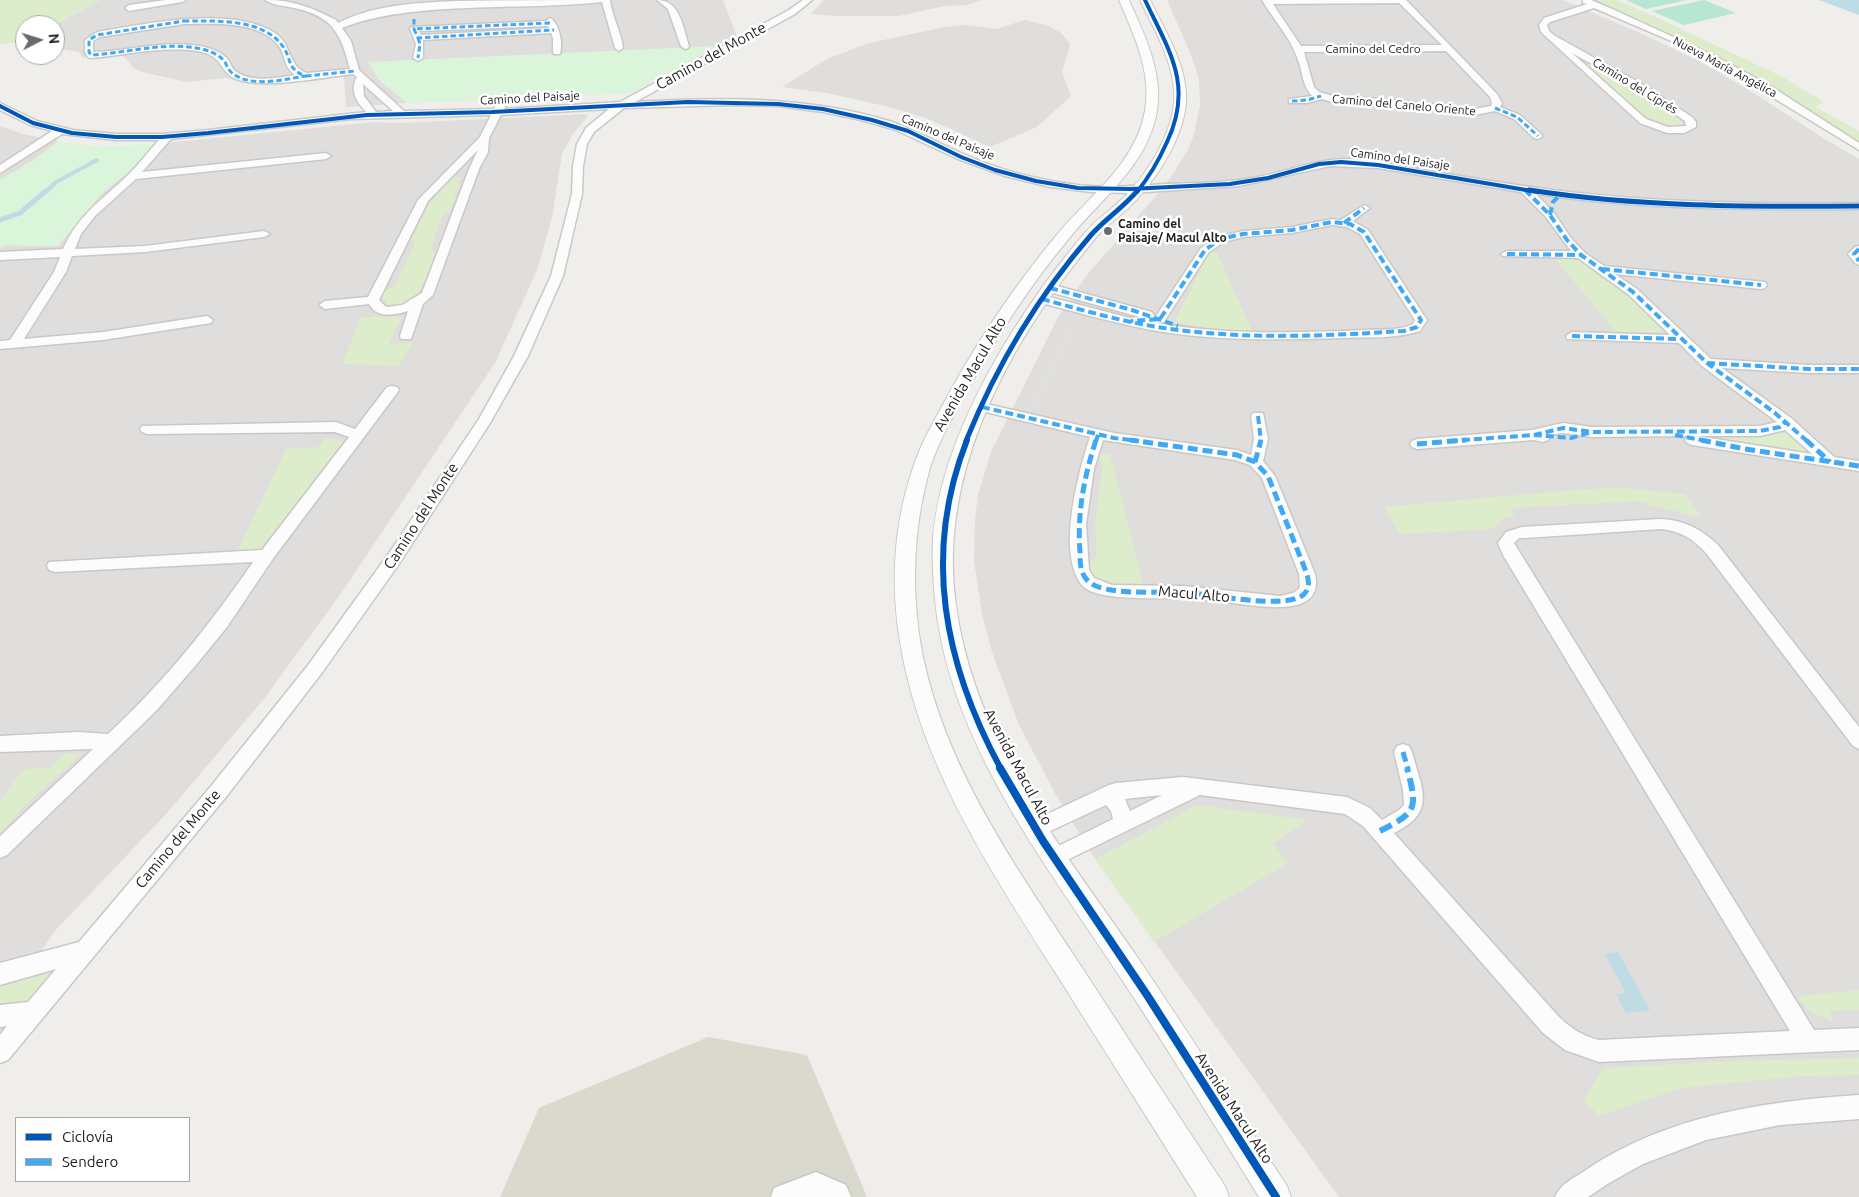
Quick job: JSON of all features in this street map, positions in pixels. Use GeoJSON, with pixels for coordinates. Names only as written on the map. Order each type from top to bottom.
{"type":"FeatureCollection","features":[{"type":"Feature","properties":{"kind":"street"},"geometry":{"type":"LineString","coordinates":[[129,8],[182,0]]}},
{"type":"Feature","properties":{"kind":"street"},"geometry":{"type":"LineString","coordinates":[[269,0],[296,5],[317,12],[338,27],[347,41],[359,74],[400,113]]}},
{"type":"Feature","properties":{"kind":"street"},"geometry":{"type":"LineString","coordinates":[[338,27],[353,18],[380,11],[457,3],[601,0]]}},
{"type":"Feature","properties":{"kind":"street"},"geometry":{"type":"LineString","coordinates":[[606,0],[607,11],[618,34],[619,48]]}},
{"type":"Feature","properties":{"kind":"street"},"geometry":{"type":"LineString","coordinates":[[661,0],[672,8],[686,46]]}},
{"type":"Feature","properties":{"kind":"street","name":"Camino del Monte"},"geometry":{"type":"LineString","coordinates":[[0,1052],[87,950],[253,748],[315,669],[377,583],[485,420],[521,356],[557,276],[577,194],[578,166],[582,144],[597,123],[622,105],[792,12],[808,0]]}},
{"type":"Feature","properties":{"kind":"street","name":"Avenida Macul Alto"},"geometry":{"type":"LineString","coordinates":[[1124,0],[1149,61],[1153,98],[1151,112],[1142,140],[1135,155],[1111,186],[1067,232],[1016,296],[979,354],[939,426],[922,467],[912,504],[905,564],[907,615],[916,669],[926,707],[940,747],[967,806],[1008,876],[1214,1197]]}},
{"type":"Feature","properties":{"kind":"street","name":"Avenida Macul Alto"},"geometry":{"type":"LineString","coordinates":[[1145,0],[1174,65],[1180,98],[1178,114],[1167,143],[1142,185],[1093,232],[1046,294],[1020,333],[982,407],[961,454],[946,513],[942,556],[946,610],[958,666],[979,723],[1014,792],[1035,828],[1130,969],[1276,1197]]}},
{"type":"Feature","properties":{"kind":"street"},"geometry":{"type":"LineString","coordinates":[[1266,1],[1401,0],[1449,48],[1496,100],[1495,108]]}},
{"type":"Feature","properties":{"kind":"street","name":"Nueva María Angélica"},"geometry":{"type":"LineString","coordinates":[[1584,0],[1664,35],[1753,80],[1859,147]]}},
{"type":"Feature","properties":{"kind":"street"},"geometry":{"type":"LineString","coordinates":[[1266,1],[1298,49],[1303,60],[1310,88],[1321,96]]}},
{"type":"Feature","properties":{"kind":"street"},"geometry":{"type":"LineString","coordinates":[[545,2],[557,38],[557,52]]}},
{"type":"Feature","properties":{"kind":"street"},"geometry":{"type":"LineString","coordinates":[[1551,38],[1542,27],[1545,22],[1594,4]]}},
{"type":"Feature","properties":{"kind":"street"},"geometry":{"type":"LineString","coordinates":[[414,19],[416,34],[420,44],[418,58]]}},
{"type":"Feature","properties":{"kind":"street"},"geometry":{"type":"LineString","coordinates":[[306,76],[298,74],[290,68],[282,43],[277,39],[258,30],[235,24],[167,22],[97,35],[89,40],[88,52],[91,55],[106,55],[160,46],[184,46],[204,50],[218,55],[231,72],[245,78],[269,80],[306,76],[359,74]]}},
{"type":"Feature","properties":{"kind":"street"},"geometry":{"type":"LineString","coordinates":[[416,34],[520,34],[552,26]]}},
{"type":"Feature","properties":{"kind":"street","name":"Camino del Ciprés"},"geometry":{"type":"LineString","coordinates":[[1551,38],[1657,97],[1689,119],[1691,127],[1674,131],[1649,125],[1551,38]]}},
{"type":"Feature","properties":{"kind":"street","name":"Camino del Cedro"},"geometry":{"type":"LineString","coordinates":[[1298,49],[1449,48]]}},
{"type":"Feature","properties":{"kind":"street"},"geometry":{"type":"LineString","coordinates":[[359,74],[358,94],[373,114]]}},
{"type":"Feature","properties":{"kind":"street","name":"Camino del Paisaje"},"geometry":{"type":"LineString","coordinates":[[0,106],[22,120],[59,131],[103,137],[168,136],[373,114],[409,114],[636,98],[754,95],[797,98],[879,114],[916,126],[978,154],[1012,166],[1111,186]]}},
{"type":"Feature","properties":{"kind":"street","name":"Camino del Canelo Oriente"},"geometry":{"type":"LineString","coordinates":[[1292,101],[1321,96],[1340,100],[1395,103],[1475,112],[1488,111],[1495,108],[1516,118],[1538,136]]}},
{"type":"Feature","properties":{"kind":"street","name":"Camino del Paisaje"},"geometry":{"type":"LineString","coordinates":[[500,108],[754,102],[826,109],[864,117],[900,129],[967,160],[1006,173],[1051,183],[1111,186],[1244,182],[1271,177],[1315,164],[1341,162],[1375,165],[1560,195],[1702,206],[1859,206]]}},
{"type":"Feature","properties":{"kind":"street"},"geometry":{"type":"LineString","coordinates":[[484,138],[483,152],[474,169],[429,292],[417,304],[404,310],[390,311],[376,308],[373,300],[423,200],[484,138],[500,108]]}},
{"type":"Feature","properties":{"kind":"street"},"geometry":{"type":"LineString","coordinates":[[0,170],[59,131]]}},
{"type":"Feature","properties":{"kind":"street"},"geometry":{"type":"LineString","coordinates":[[14,344],[60,272],[76,233],[91,214],[133,176],[168,136]]}},
{"type":"Feature","properties":{"kind":"street","name":"Camino del Paisaje"},"geometry":{"type":"LineString","coordinates":[[1142,185],[1244,174],[1297,158],[1336,154],[1374,157],[1544,185],[1638,195],[1710,198],[1859,197]]}},
{"type":"Feature","properties":{"kind":"street"},"geometry":{"type":"LineString","coordinates":[[133,176],[225,168],[326,156]]}},
{"type":"Feature","properties":{"kind":"street"},"geometry":{"type":"LineString","coordinates":[[1525,190],[1550,215],[1567,240],[1581,255],[1633,292],[1707,363],[1786,421],[1830,462]]}},
{"type":"Feature","properties":{"kind":"street"},"geometry":{"type":"LineString","coordinates":[[1550,215],[1553,202],[1560,195]]}},
{"type":"Feature","properties":{"kind":"street"},"geometry":{"type":"LineString","coordinates":[[1344,222],[1364,208]]}},
{"type":"Feature","properties":{"kind":"street"},"geometry":{"type":"LineString","coordinates":[[1046,294],[1131,321],[1190,331],[1273,336],[1404,331],[1419,326],[1421,320],[1367,235],[1360,229],[1344,222],[1332,222],[1292,230],[1243,234],[1220,239],[1205,250],[1160,319]]}},
{"type":"Feature","properties":{"kind":"street"},"geometry":{"type":"LineString","coordinates":[[0,256],[66,254],[161,247],[264,234]]}},
{"type":"Feature","properties":{"kind":"street"},"geometry":{"type":"LineString","coordinates":[[1859,249],[1854,254],[1859,262]]}},
{"type":"Feature","properties":{"kind":"street"},"geometry":{"type":"LineString","coordinates":[[1508,254],[1581,255]]}},
{"type":"Feature","properties":{"kind":"street"},"geometry":{"type":"LineString","coordinates":[[1600,268],[1761,285]]}},
{"type":"Feature","properties":{"kind":"street"},"geometry":{"type":"LineString","coordinates":[[1046,294],[1160,319],[1190,331]]}},
{"type":"Feature","properties":{"kind":"street"},"geometry":{"type":"LineString","coordinates":[[325,305],[373,300]]}},
{"type":"Feature","properties":{"kind":"street"},"geometry":{"type":"LineString","coordinates":[[406,336],[417,304]]}},
{"type":"Feature","properties":{"kind":"street"},"geometry":{"type":"LineString","coordinates":[[1131,321],[1160,319]]}},
{"type":"Feature","properties":{"kind":"street"},"geometry":{"type":"LineString","coordinates":[[0,345],[103,336],[207,320]]}},
{"type":"Feature","properties":{"kind":"street"},"geometry":{"type":"LineString","coordinates":[[1572,336],[1680,339]]}},
{"type":"Feature","properties":{"kind":"street"},"geometry":{"type":"LineString","coordinates":[[1707,363],[1859,369]]}},
{"type":"Feature","properties":{"kind":"street"},"geometry":{"type":"LineString","coordinates":[[0,849],[150,706],[190,660],[221,622],[266,556],[392,390]]}},
{"type":"Feature","properties":{"kind":"street"},"geometry":{"type":"LineString","coordinates":[[982,407],[1098,435],[1142,443],[1237,455],[1255,462],[1261,450],[1262,442],[1258,416]]}},
{"type":"Feature","properties":{"kind":"street"},"geometry":{"type":"LineString","coordinates":[[1417,444],[1534,435],[1558,438],[1581,436],[1592,432],[1767,430],[1780,427],[1786,421]]}},
{"type":"Feature","properties":{"kind":"street"},"geometry":{"type":"LineString","coordinates":[[147,429],[336,427],[359,435]]}},
{"type":"Feature","properties":{"kind":"street"},"geometry":{"type":"LineString","coordinates":[[1663,432],[1745,449],[1859,466]]}},
{"type":"Feature","properties":{"kind":"street","name":"Macul Alto"},"geometry":{"type":"LineString","coordinates":[[1098,435],[1082,492],[1078,543],[1081,571],[1084,578],[1095,586],[1110,591],[1183,592],[1280,602],[1295,600],[1306,593],[1310,584],[1307,574],[1268,476],[1255,462]]}},
{"type":"Feature","properties":{"kind":"street"},"geometry":{"type":"LineString","coordinates":[[1808,1041],[1509,551],[1506,543],[1508,537],[1514,533],[1661,524],[1676,524],[1689,529],[1702,538],[1712,549],[1859,741]]}},
{"type":"Feature","properties":{"kind":"street"},"geometry":{"type":"LineString","coordinates":[[55,566],[266,556]]}},
{"type":"Feature","properties":{"kind":"street"},"geometry":{"type":"LineString","coordinates":[[0,744],[78,740],[111,742]]}},
{"type":"Feature","properties":{"kind":"street"},"geometry":{"type":"LineString","coordinates":[[1380,831],[1406,816],[1412,810],[1413,796],[1403,752]]}},
{"type":"Feature","properties":{"kind":"street"},"geometry":{"type":"LineString","coordinates":[[1035,828],[1106,795],[1128,788],[1169,785],[1347,806],[1362,814],[1380,831],[1551,1025],[1569,1042],[1599,1051],[1859,1039]]}},
{"type":"Feature","properties":{"kind":"street"},"geometry":{"type":"LineString","coordinates":[[1055,858],[1196,788]]}},
{"type":"Feature","properties":{"kind":"street"},"geometry":{"type":"LineString","coordinates":[[1106,795],[1118,804],[1122,813],[1123,824]]}},
{"type":"Feature","properties":{"kind":"street"},"geometry":{"type":"LineString","coordinates":[[0,974],[87,950]]}},
{"type":"Feature","properties":{"kind":"street"},"geometry":{"type":"LineString","coordinates":[[0,1016],[35,1012]]}},
{"type":"Feature","properties":{"kind":"street"},"geometry":{"type":"LineString","coordinates":[[1567,1197],[1597,1175],[1628,1159],[1664,1142],[1695,1131],[1728,1122],[1778,1113],[1859,1107]]}},
{"type":"Feature","properties":{"kind":"street"},"geometry":{"type":"LineString","coordinates":[[783,1197],[816,1184],[837,1194],[838,1197]]}},
{"type":"Feature","properties":{"kind":"shaded area"},"geometry":{"type":"Polygon","coordinates":[[[100,0],[723,0],[737,36],[630,93],[346,107],[344,75],[278,84],[245,83],[226,78],[187,82],[142,72],[134,68],[122,55],[83,58],[79,52],[65,50],[65,19],[100,0]]]}},
{"type":"Feature","properties":{"kind":"shaded area"},"geometry":{"type":"Polygon","coordinates":[[[824,0],[982,0],[967,5],[945,6],[898,16],[811,14],[824,0]]]}},
{"type":"Feature","properties":{"kind":"shaded area"},"geometry":{"type":"Polygon","coordinates":[[[1167,0],[1563,0],[1699,61],[1859,159],[1859,1197],[1339,1197],[1095,859],[1056,795],[1019,725],[992,652],[982,614],[974,561],[975,519],[978,495],[991,452],[1057,319],[1086,276],[1167,183],[1188,150],[1194,134],[1200,105],[1199,79],[1191,55],[1167,0]]]}},
{"type":"Feature","properties":{"kind":"shaded area"},"geometry":{"type":"Polygon","coordinates":[[[1025,20],[1049,26],[1061,33],[1068,41],[1070,45],[1062,72],[1071,96],[1037,127],[990,147],[928,119],[889,107],[827,93],[782,87],[827,59],[869,43],[945,27],[966,25],[996,29],[1025,20]]]}},
{"type":"Feature","properties":{"kind":"shaded area"},"geometry":{"type":"Polygon","coordinates":[[[586,114],[588,116],[573,134],[562,154],[552,217],[538,268],[495,363],[340,595],[263,700],[167,813],[53,933],[26,977],[57,970],[0,1038],[0,248],[5,245],[58,246],[101,194],[140,162],[155,144],[374,122],[400,123],[586,114]]]}},
{"type":"Feature","properties":{"kind":"shaded area"},"geometry":{"type":"Polygon","coordinates":[[[0,126],[23,134],[59,141],[32,161],[0,180],[0,126]]]}},
{"type":"Feature","properties":{"kind":"shaded area"},"geometry":{"type":"Polygon","coordinates":[[[1068,322],[1079,325],[1035,411],[1026,409],[1047,362],[1068,322]]]}},
{"type":"Feature","properties":{"kind":"shaded area"},"geometry":{"type":"Polygon","coordinates":[[[708,1037],[807,1055],[867,1197],[500,1197],[539,1108],[708,1037]]]}},
{"type":"Feature","properties":{"kind":"green space"},"geometry":{"type":"Polygon","coordinates":[[[0,0],[100,0],[65,19],[65,15],[15,15],[15,43],[0,44],[0,0]]]}},
{"type":"Feature","properties":{"kind":"green space"},"geometry":{"type":"Polygon","coordinates":[[[1589,0],[1616,0],[1783,77],[1824,102],[1815,107],[1859,131],[1859,142],[1753,75],[1707,52],[1589,0]]]}},
{"type":"Feature","properties":{"kind":"green space"},"geometry":{"type":"Polygon","coordinates":[[[1626,0],[1687,0],[1646,9],[1626,0]]]}},
{"type":"Feature","properties":{"kind":"green space"},"geometry":{"type":"Polygon","coordinates":[[[1704,0],[1736,13],[1684,25],[1652,11],[1704,0]]]}},
{"type":"Feature","properties":{"kind":"green space"},"geometry":{"type":"Polygon","coordinates":[[[717,46],[630,93],[407,103],[378,79],[368,62],[717,46]]]}},
{"type":"Feature","properties":{"kind":"green space"},"geometry":{"type":"Polygon","coordinates":[[[1583,63],[1590,63],[1656,100],[1679,117],[1684,124],[1680,127],[1671,128],[1652,123],[1583,63]]]}},
{"type":"Feature","properties":{"kind":"green space"},"geometry":{"type":"Polygon","coordinates":[[[59,141],[97,147],[155,144],[140,162],[101,194],[58,246],[5,245],[0,248],[0,180],[32,161],[59,141]]]}},
{"type":"Feature","properties":{"kind":"green space"},"geometry":{"type":"Polygon","coordinates":[[[461,177],[450,212],[443,214],[430,250],[437,254],[420,290],[407,303],[388,307],[382,297],[384,291],[394,287],[415,243],[410,239],[428,205],[451,178],[461,177]]]}},
{"type":"Feature","properties":{"kind":"green space"},"geometry":{"type":"Polygon","coordinates":[[[1209,252],[1217,253],[1252,331],[1207,328],[1175,322],[1209,252]]]}},
{"type":"Feature","properties":{"kind":"green space"},"geometry":{"type":"Polygon","coordinates":[[[1555,259],[1574,259],[1584,262],[1607,277],[1660,325],[1662,332],[1617,333],[1555,259]]]}},
{"type":"Feature","properties":{"kind":"green space"},"geometry":{"type":"Polygon","coordinates":[[[361,317],[402,317],[389,344],[414,342],[399,366],[342,364],[361,317]]]}},
{"type":"Feature","properties":{"kind":"green space"},"geometry":{"type":"Polygon","coordinates":[[[1790,434],[1808,452],[1806,454],[1705,439],[1696,436],[1790,434]]]}},
{"type":"Feature","properties":{"kind":"green space"},"geometry":{"type":"Polygon","coordinates":[[[325,438],[347,441],[260,549],[238,550],[286,449],[319,447],[325,438]]]}},
{"type":"Feature","properties":{"kind":"green space"},"geometry":{"type":"Polygon","coordinates":[[[1100,453],[1110,455],[1143,584],[1102,582],[1095,577],[1090,569],[1089,563],[1097,556],[1095,523],[1103,464],[1099,461],[1100,453]]]}},
{"type":"Feature","properties":{"kind":"green space"},"geometry":{"type":"Polygon","coordinates":[[[1625,488],[1685,494],[1701,516],[1653,506],[1640,501],[1510,508],[1515,516],[1504,518],[1492,529],[1400,534],[1384,507],[1584,489],[1625,488]]]}},
{"type":"Feature","properties":{"kind":"green space"},"geometry":{"type":"Polygon","coordinates":[[[65,753],[83,753],[26,804],[0,834],[0,800],[24,769],[50,768],[65,753]]]}},
{"type":"Feature","properties":{"kind":"green space"},"geometry":{"type":"Polygon","coordinates":[[[1197,805],[1308,820],[1273,843],[1288,863],[1154,942],[1095,859],[1197,805]]]}},
{"type":"Feature","properties":{"kind":"green space"},"geometry":{"type":"Polygon","coordinates":[[[57,970],[31,1003],[0,1008],[0,985],[57,970]]]}},
{"type":"Feature","properties":{"kind":"green space"},"geometry":{"type":"Polygon","coordinates":[[[1859,990],[1859,1010],[1829,1011],[1834,1022],[1807,1010],[1798,996],[1859,990]]]}},
{"type":"Feature","properties":{"kind":"green space"},"geometry":{"type":"Polygon","coordinates":[[[1859,1058],[1859,1075],[1804,1076],[1681,1088],[1599,1116],[1584,1100],[1603,1068],[1732,1061],[1859,1058]]]}},
{"type":"Feature","properties":{"kind":"water"},"geometry":{"type":"Polygon","coordinates":[[[1819,0],[1859,0],[1859,15],[1819,0]]]}},
{"type":"Feature","properties":{"kind":"water"},"geometry":{"type":"Polygon","coordinates":[[[1618,952],[1650,1010],[1626,1013],[1616,994],[1626,993],[1605,954],[1618,952]]]}},
{"type":"Feature","properties":{"kind":"waterway"},"geometry":{"type":"LineString","coordinates":[[46,192],[56,182],[97,160]]}},
{"type":"Feature","properties":{"kind":"waterway"},"geometry":{"type":"LineString","coordinates":[[0,220],[20,213],[47,190]]}},
{"type":"Feature","properties":{"kind":"marked path"},"geometry":{"type":"LineString","coordinates":[[414,19],[414,29]]}},
{"type":"Feature","properties":{"kind":"marked path"},"geometry":{"type":"LineString","coordinates":[[184,21],[235,24],[261,30],[272,35],[280,42],[294,70],[306,76],[267,81],[246,79],[238,77],[231,72],[225,62],[215,54],[203,49],[181,46],[155,47],[91,55],[89,52],[89,40],[97,35],[184,21]]}},
{"type":"Feature","properties":{"kind":"marked path"},"geometry":{"type":"LineString","coordinates":[[550,23],[414,29],[418,38],[554,30]]}},
{"type":"Feature","properties":{"kind":"marked path"},"geometry":{"type":"LineString","coordinates":[[418,38],[420,44],[418,58]]}},
{"type":"Feature","properties":{"kind":"marked path"},"geometry":{"type":"LineString","coordinates":[[306,76],[355,71]]}},
{"type":"Feature","properties":{"kind":"marked path"},"geometry":{"type":"LineString","coordinates":[[1292,101],[1307,100],[1321,96]]}},
{"type":"Feature","properties":{"kind":"marked path"},"geometry":{"type":"LineString","coordinates":[[1495,108],[1517,117],[1538,136]]}},
{"type":"Feature","properties":{"kind":"marked path"},"geometry":{"type":"LineString","coordinates":[[1525,190],[1550,215],[1567,240],[1581,255],[1633,292],[1707,363],[1775,413],[1830,462]]}},
{"type":"Feature","properties":{"kind":"marked path"},"geometry":{"type":"LineString","coordinates":[[1550,215],[1553,202],[1560,195]]}},
{"type":"Feature","properties":{"kind":"marked path"},"geometry":{"type":"LineString","coordinates":[[1344,223],[1364,208]]}},
{"type":"Feature","properties":{"kind":"marked path"},"geometry":{"type":"LineString","coordinates":[[1042,299],[1103,315],[1149,325],[1164,328],[1254,336],[1404,331],[1417,327],[1421,320],[1364,232],[1350,224],[1332,222],[1292,230],[1243,234],[1220,239],[1205,250],[1160,319],[1131,321]]}},
{"type":"Feature","properties":{"kind":"marked path"},"geometry":{"type":"LineString","coordinates":[[1859,249],[1854,254],[1859,261]]}},
{"type":"Feature","properties":{"kind":"marked path"},"geometry":{"type":"LineString","coordinates":[[1507,254],[1581,255]]}},
{"type":"Feature","properties":{"kind":"marked path"},"geometry":{"type":"LineString","coordinates":[[1602,269],[1761,285]]}},
{"type":"Feature","properties":{"kind":"marked path"},"geometry":{"type":"LineString","coordinates":[[1050,288],[1132,310],[1178,326]]}},
{"type":"Feature","properties":{"kind":"marked path"},"geometry":{"type":"LineString","coordinates":[[1572,336],[1679,339]]}},
{"type":"Feature","properties":{"kind":"marked path"},"geometry":{"type":"LineString","coordinates":[[1707,363],[1809,369],[1859,369]]}},
{"type":"Feature","properties":{"kind":"marked path"},"geometry":{"type":"LineString","coordinates":[[982,407],[1114,438],[1237,455],[1255,462],[1268,476],[1307,574],[1308,587],[1303,595],[1293,600],[1280,602],[1183,592],[1111,591],[1088,582],[1081,571],[1078,524],[1087,469],[1098,435]]}},
{"type":"Feature","properties":{"kind":"marked path"},"geometry":{"type":"LineString","coordinates":[[1255,462],[1260,450],[1261,439],[1258,416]]}},
{"type":"Feature","properties":{"kind":"marked path"},"geometry":{"type":"LineString","coordinates":[[1534,435],[1563,428],[1592,432],[1760,431],[1780,427],[1786,421]]}},
{"type":"Feature","properties":{"kind":"marked path"},"geometry":{"type":"LineString","coordinates":[[1417,444],[1534,435],[1571,438],[1592,432]]}},
{"type":"Feature","properties":{"kind":"marked path"},"geometry":{"type":"LineString","coordinates":[[1675,435],[1745,449],[1859,466]]}},
{"type":"Feature","properties":{"kind":"marked path"},"geometry":{"type":"LineString","coordinates":[[1380,831],[1402,819],[1412,810],[1413,790],[1403,752]]}},
{"type":"Feature","properties":{"kind":"cycle path"},"geometry":{"type":"LineString","coordinates":[[1145,0],[1169,50],[1178,76],[1180,103],[1175,125],[1159,159],[1139,189],[1090,236],[1066,267],[1041,301],[996,376],[961,456],[949,496],[942,543],[945,600],[956,659],[972,707],[992,753],[1016,797],[1043,841],[1166,1023],[1276,1197]]}},
{"type":"Feature","properties":{"kind":"cycle path"},"geometry":{"type":"LineString","coordinates":[[0,106],[33,123],[72,133],[116,137],[162,137],[367,115],[492,112],[665,103],[755,102],[823,109],[872,120],[908,131],[961,157],[995,170],[1036,181],[1078,188],[1104,190],[1230,184],[1268,178],[1319,164],[1341,162],[1378,165],[1538,192],[1594,199],[1745,206],[1859,206]]}},
{"type":"Feature","properties":{"kind":"place","name":"Camino del Paisaje/ Macul Alto"},"geometry":{"type":"Point","coordinates":[1108,231]}}]}
